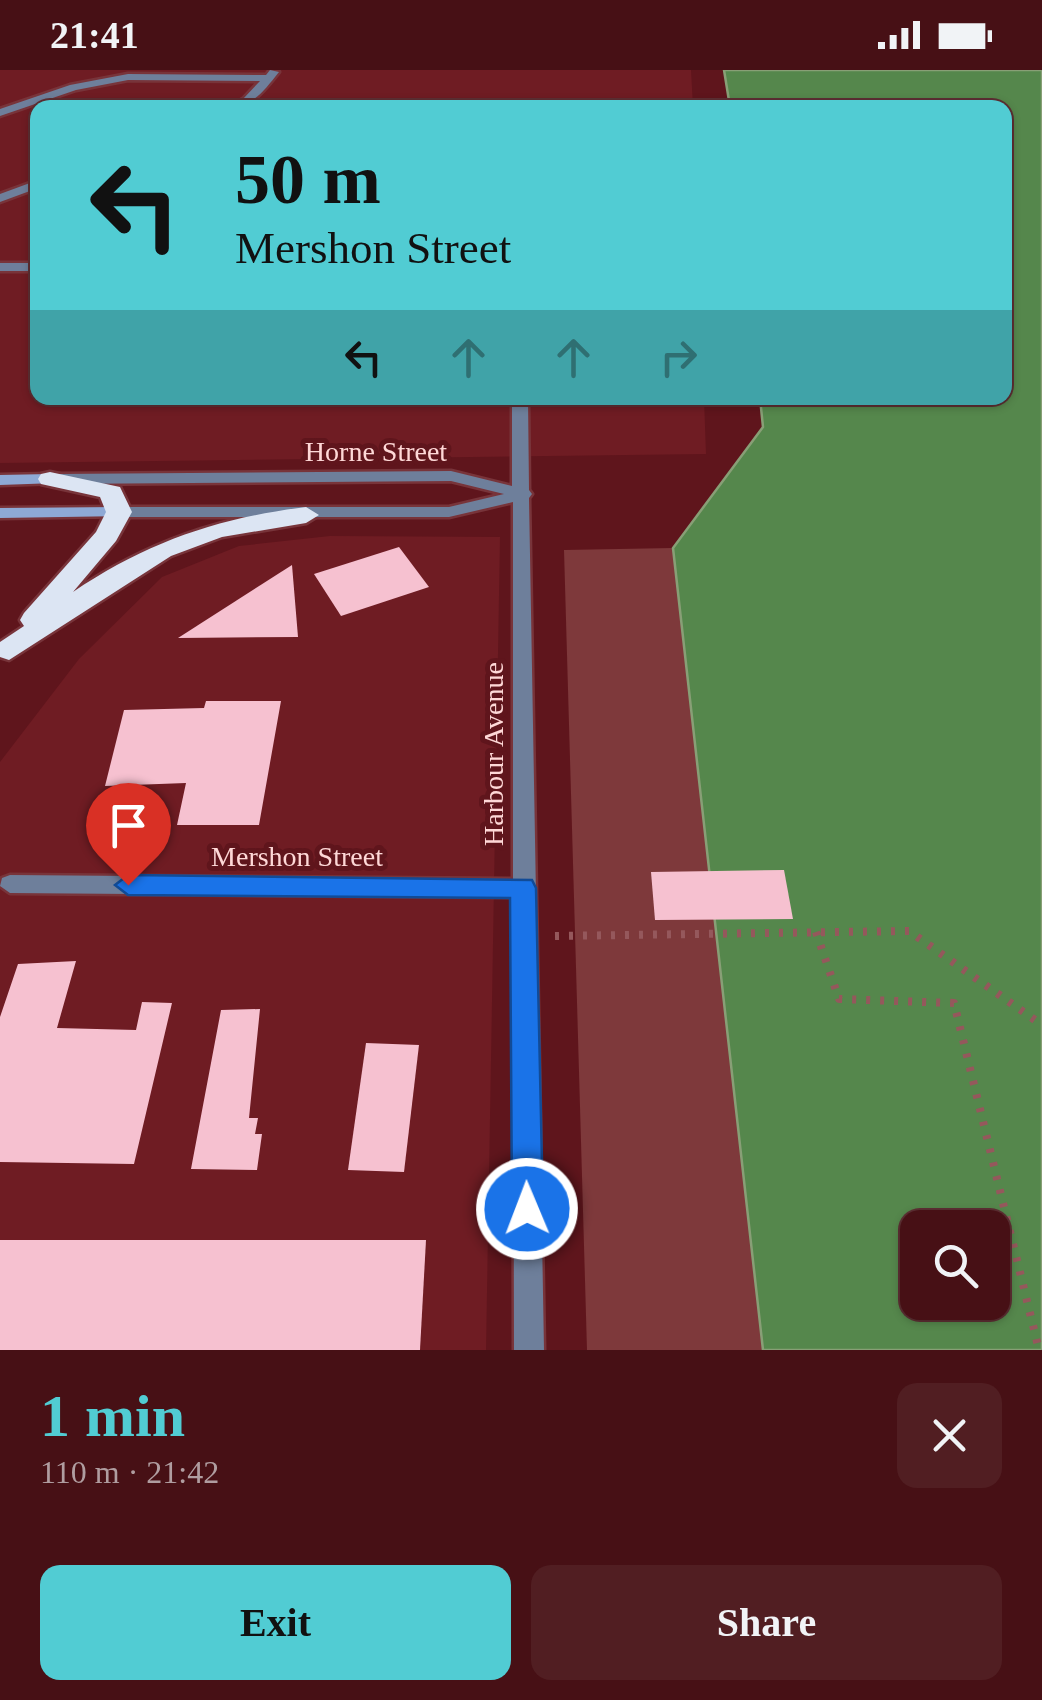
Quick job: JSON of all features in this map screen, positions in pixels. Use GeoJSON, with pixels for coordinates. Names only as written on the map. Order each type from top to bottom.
{"type":"FeatureCollection","features":[{"type":"Feature","properties":{"kind":"highway"},"geometry":{"type":"LineString","coordinates":[[4,656],[107,535],[120,512],[111,492],[50,479]]}},
{"type":"Feature","properties":{"kind":"highway"},"geometry":{"type":"LineString","coordinates":[[4,656],[126,570],[186,540],[240,524],[306,515]]}},
{"type":"Feature","properties":{"kind":"main road","name":"Horne Street"},"geometry":{"type":"LineString","coordinates":[[0,480],[50,479]]}},
{"type":"Feature","properties":{"kind":"main road"},"geometry":{"type":"LineString","coordinates":[[0,513],[120,512]]}},
{"type":"Feature","properties":{"kind":"street"},"geometry":{"type":"LineString","coordinates":[[248,100],[272,74]]}},
{"type":"Feature","properties":{"kind":"street"},"geometry":{"type":"LineString","coordinates":[[36,100],[74,87],[128,77],[272,74]]}},
{"type":"Feature","properties":{"kind":"street"},"geometry":{"type":"LineString","coordinates":[[0,112],[30,102]]}},
{"type":"Feature","properties":{"kind":"street"},"geometry":{"type":"LineString","coordinates":[[0,198],[30,187]]}},
{"type":"Feature","properties":{"kind":"street"},"geometry":{"type":"LineString","coordinates":[[0,267],[30,267]]}},
{"type":"Feature","properties":{"kind":"street","name":"Harbour Avenue"},"geometry":{"type":"LineString","coordinates":[[520,405],[529,1350]]}},
{"type":"Feature","properties":{"kind":"street","name":"Horne Street"},"geometry":{"type":"LineString","coordinates":[[50,479],[451,476],[524,494]]}},
{"type":"Feature","properties":{"kind":"street"},"geometry":{"type":"LineString","coordinates":[[120,512],[448,512],[524,494]]}},
{"type":"Feature","properties":{"kind":"street","name":"Mershon Street"},"geometry":{"type":"LineString","coordinates":[[10,884],[523,888]]}},
{"type":"Feature","properties":{"kind":"path"},"geometry":{"type":"LineString","coordinates":[[524,937],[909,931],[1042,1025]]}},
{"type":"Feature","properties":{"kind":"path"},"geometry":{"type":"LineString","coordinates":[[816,932],[839,999],[954,1002],[1038,1350]]}},
{"type":"Feature","properties":{"kind":"shaded area"},"geometry":{"type":"Polygon","coordinates":[[[0,70],[691,70],[693,100],[30,100],[30,405],[704,405],[706,454],[0,463],[0,70]]]}},
{"type":"Feature","properties":{"kind":"shaded area"},"geometry":{"type":"Polygon","coordinates":[[[724,70],[1042,70],[1042,1350],[763,1350],[673,548],[763,427],[761,405],[1012,405],[1012,100],[729,100],[724,70]]]}},
{"type":"Feature","properties":{"kind":"shaded area"},"geometry":{"type":"Polygon","coordinates":[[[330,536],[500,537],[486,1350],[0,1350],[0,762],[79,659],[162,577],[239,546],[330,536]]]}},
{"type":"Feature","properties":{"kind":"shaded area"},"geometry":{"type":"Polygon","coordinates":[[[673,548],[763,1350],[587,1350],[564,550],[673,548]]]}},
{"type":"Feature","properties":{"kind":"building"},"geometry":{"type":"Polygon","coordinates":[[[399,547],[429,587],[341,616],[314,574],[399,547]]]}},
{"type":"Feature","properties":{"kind":"building"},"geometry":{"type":"Polygon","coordinates":[[[292,565],[298,637],[178,638],[292,565]]]}},
{"type":"Feature","properties":{"kind":"building"},"geometry":{"type":"Polygon","coordinates":[[[206,701],[281,701],[259,825],[177,825],[186,783],[105,786],[124,710],[204,708],[206,701]]]}},
{"type":"Feature","properties":{"kind":"building"},"geometry":{"type":"Polygon","coordinates":[[[784,870],[793,919],[655,920],[651,872],[784,870]]]}},
{"type":"Feature","properties":{"kind":"building"},"geometry":{"type":"Polygon","coordinates":[[[76,961],[57,1028],[136,1030],[142,1002],[172,1003],[134,1164],[0,1162],[0,1017],[18,964],[76,961]]]}},
{"type":"Feature","properties":{"kind":"building"},"geometry":{"type":"Polygon","coordinates":[[[260,1009],[249,1118],[258,1118],[255,1134],[262,1134],[257,1170],[191,1169],[221,1010],[260,1009]]]}},
{"type":"Feature","properties":{"kind":"building"},"geometry":{"type":"Polygon","coordinates":[[[366,1043],[419,1045],[404,1172],[348,1170],[366,1043]]]}},
{"type":"Feature","properties":{"kind":"building"},"geometry":{"type":"Polygon","coordinates":[[[0,1240],[426,1240],[420,1350],[0,1350],[0,1240]]]}},
{"type":"Feature","properties":{"kind":"route"},"geometry":{"type":"LineString","coordinates":[[128,885],[523,888],[527,1209]]}}]}
